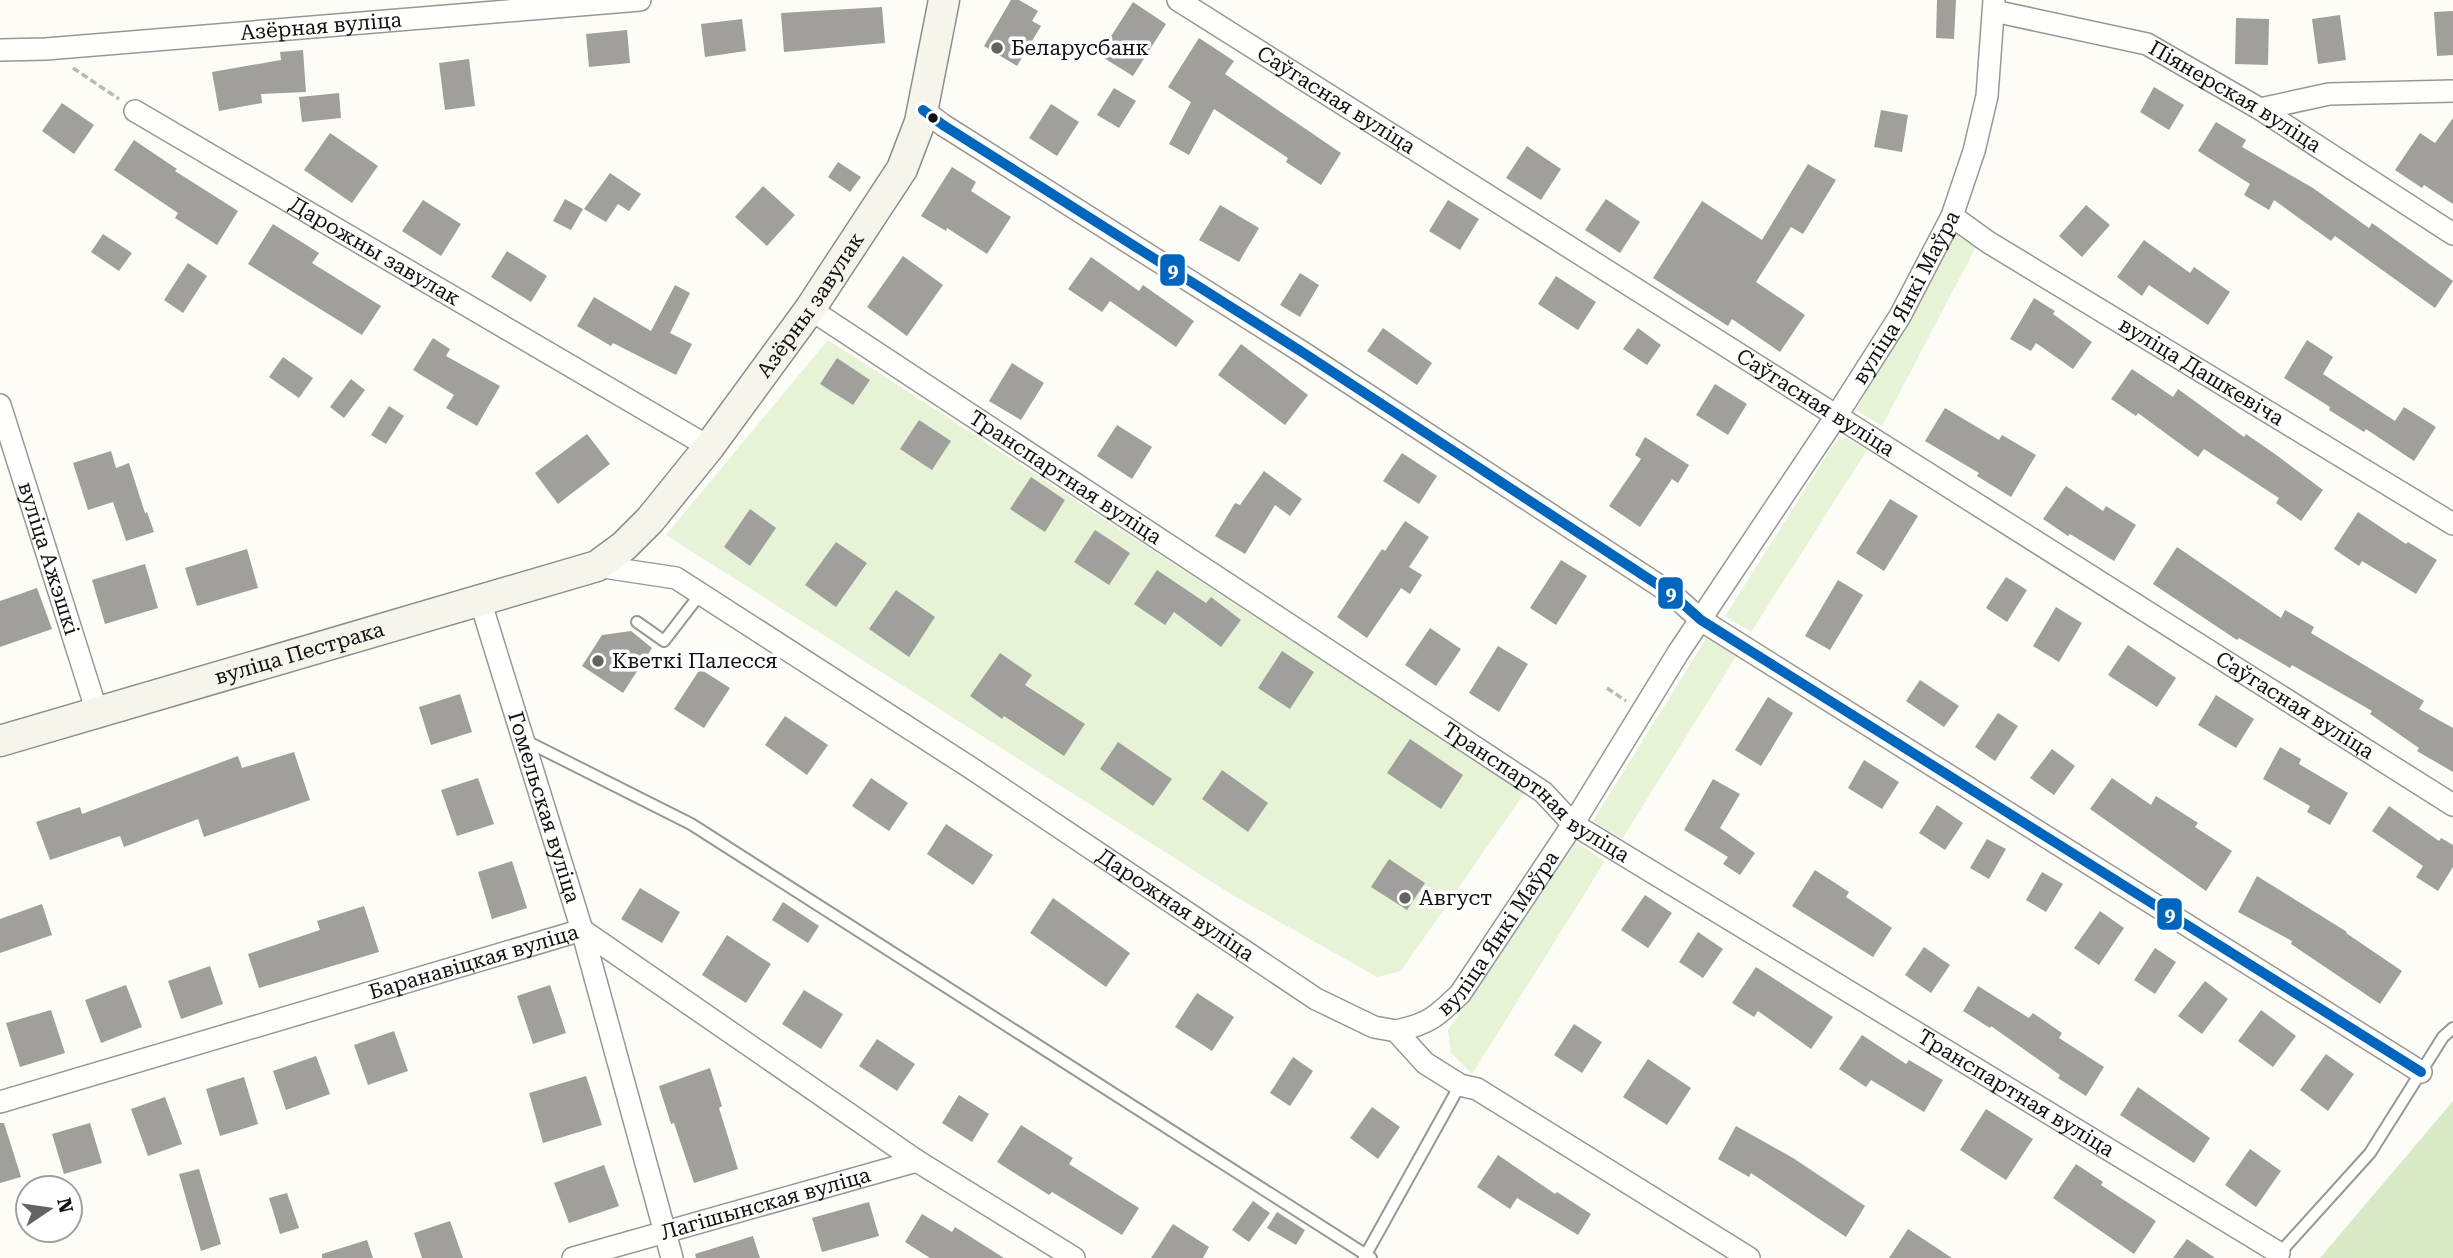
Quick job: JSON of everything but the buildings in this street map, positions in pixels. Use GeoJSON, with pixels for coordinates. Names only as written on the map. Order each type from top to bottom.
{"type":"FeatureCollection","features":[{"type":"Feature","properties":{"kind":"street","name":"Азёрная вуліца"},"geometry":{"type":"LineString","coordinates":[[0,50],[46,49],[640,0]]}},
{"type":"Feature","properties":{"kind":"street","name":"Азёрны завулак"},"geometry":{"type":"LineString","coordinates":[[597,566],[624,546],[650,520],[709,447],[810,309],[902,169],[917,134],[923,110],[944,0]]}},
{"type":"Feature","properties":{"kind":"street","name":"Саўгасная вуліца"},"geometry":{"type":"LineString","coordinates":[[1178,0],[2453,805]]}},
{"type":"Feature","properties":{"kind":"street","name":"вуліца Янкі Маўра"},"geometry":{"type":"LineString","coordinates":[[1396,1031],[1420,1026],[1438,1015],[1460,993],[1573,824],[1678,653],[1900,316],[1952,216],[1974,151],[1987,96],[1994,5]]}},
{"type":"Feature","properties":{"kind":"street","name":"Піянерская вуліца"},"geometry":{"type":"LineString","coordinates":[[1994,5],[2147,44],[2260,109],[2453,234]]}},
{"type":"Feature","properties":{"kind":"street"},"geometry":{"type":"LineString","coordinates":[[2260,109],[2329,94],[2453,91]]}},
{"type":"Feature","properties":{"kind":"street"},"geometry":{"type":"LineString","coordinates":[[923,110],[1302,352],[1672,594],[1701,620],[2421,1072]]}},
{"type":"Feature","properties":{"kind":"street","name":"Дарожны завулак"},"geometry":{"type":"LineString","coordinates":[[135,111],[709,447]]}},
{"type":"Feature","properties":{"kind":"street","name":"вуліца Дашкевіча"},"geometry":{"type":"LineString","coordinates":[[1952,216],[1988,242],[2453,524]]}},
{"type":"Feature","properties":{"kind":"street","name":"Транспартная вуліца"},"geometry":{"type":"LineString","coordinates":[[810,309],[1543,792],[1573,824],[2277,1256]]}},
{"type":"Feature","properties":{"kind":"street","name":"вуліца Ажэшкі"},"geometry":{"type":"LineString","coordinates":[[0,405],[97,712]]}},
{"type":"Feature","properties":{"kind":"street","name":"вуліца Пестрака"},"geometry":{"type":"LineString","coordinates":[[0,741],[597,566]]}},
{"type":"Feature","properties":{"kind":"street","name":"Дарожная вуліца"},"geometry":{"type":"LineString","coordinates":[[597,566],[676,578],[971,768],[1316,999],[1374,1027],[1396,1031]]}},
{"type":"Feature","properties":{"kind":"street","name":"Гомельская вуліца"},"geometry":{"type":"LineString","coordinates":[[480,600],[582,930],[672,1258]]}},
{"type":"Feature","properties":{"kind":"street","name":"Баранавіцкая вуліца"},"geometry":{"type":"LineString","coordinates":[[0,1102],[582,930],[917,1161],[1074,1258]]}},
{"type":"Feature","properties":{"kind":"street"},"geometry":{"type":"LineString","coordinates":[[1396,1031],[1425,1063],[1460,1085],[1477,1088],[1749,1258]]}},
{"type":"Feature","properties":{"kind":"street","name":"Лагішынская вуліца"},"geometry":{"type":"LineString","coordinates":[[573,1258],[917,1161]]}},
{"type":"Feature","properties":{"kind":"lane"},"geometry":{"type":"LineString","coordinates":[[637,622],[664,641],[701,593]]}},
{"type":"Feature","properties":{"kind":"lane"},"geometry":{"type":"LineString","coordinates":[[522,739],[691,824],[1367,1257],[1460,1085]]}},
{"type":"Feature","properties":{"kind":"lane"},"geometry":{"type":"LineString","coordinates":[[2277,1256],[2370,1153],[2443,1037],[2453,1028]]}},
{"type":"Feature","properties":{"kind":"path"},"geometry":{"type":"LineString","coordinates":[[46,49],[135,111]]}},
{"type":"Feature","properties":{"kind":"green space"},"geometry":{"type":"Polygon","coordinates":[[[1956,230],[1977,245],[1882,426],[1856,410],[1956,230]]]}},
{"type":"Feature","properties":{"kind":"green space"},"geometry":{"type":"Polygon","coordinates":[[[828,340],[1525,792],[1401,971],[1377,977],[1234,896],[666,535],[828,340]]]}},
{"type":"Feature","properties":{"kind":"green space"},"geometry":{"type":"Polygon","coordinates":[[[1847,438],[1867,450],[1751,632],[1725,616],[1836,441],[1847,438]]]}},
{"type":"Feature","properties":{"kind":"green space"},"geometry":{"type":"Polygon","coordinates":[[[1707,637],[1737,655],[1622,839],[1593,821],[1707,637]]]}},
{"type":"Feature","properties":{"kind":"green space"},"geometry":{"type":"Polygon","coordinates":[[[1576,842],[1605,861],[1472,1074],[1451,1053],[1448,1030],[1576,842]]]}},
{"type":"Feature","properties":{"kind":"green space"},"geometry":{"type":"Polygon","coordinates":[[[2453,1101],[2453,1258],[2320,1258],[2453,1101]]]}},
{"type":"Feature","properties":{"kind":"transit line","name":"9"},"geometry":{"type":"LineString","coordinates":[[923,110],[1302,352],[1672,594],[1701,620],[2421,1072]]}},
{"type":"Feature","properties":{"kind":"place","name":"Беларусбанк"},"geometry":{"type":"Point","coordinates":[997,48]}},
{"type":"Feature","properties":{"kind":"place","name":"Кветкі Палесся"},"geometry":{"type":"Point","coordinates":[598,661]}},
{"type":"Feature","properties":{"kind":"place","name":"Август"},"geometry":{"type":"Point","coordinates":[1405,898]}}]}
